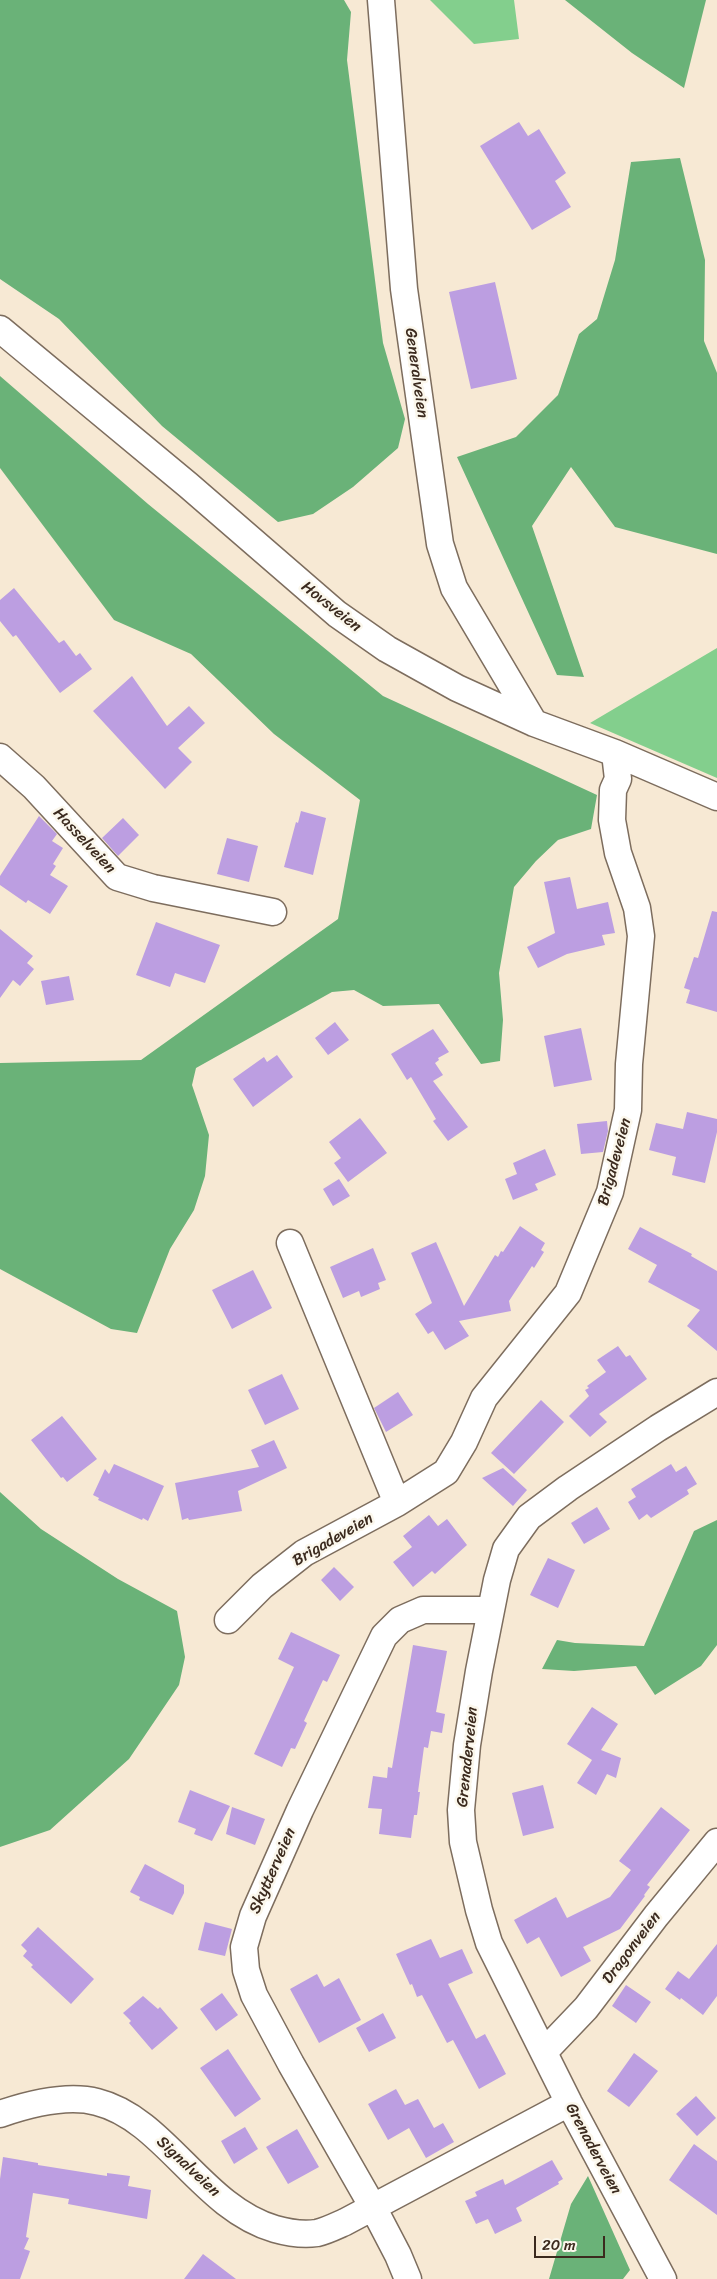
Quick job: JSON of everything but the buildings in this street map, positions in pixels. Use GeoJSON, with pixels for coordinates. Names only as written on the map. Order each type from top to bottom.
{"type":"FeatureCollection","features":[{"type":"Feature","properties":{"kind":"street","name":"Generalveien"},"geometry":{"type":"LineString","coordinates":[[381,0],[404,289],[440,544],[454,588],[534,723]]}},
{"type":"Feature","properties":{"kind":"street","name":"Hovsveien"},"geometry":{"type":"LineString","coordinates":[[0,329],[188,485],[337,614],[387,649],[457,688],[534,723],[615,753],[717,797]]}},
{"type":"Feature","properties":{"kind":"street","name":"Brigadeveien"},"geometry":{"type":"LineString","coordinates":[[228,1620],[262,1586],[304,1553],[397,1503],[446,1472],[464,1442],[484,1398],[568,1293],[610,1192],[628,1110],[629,1064],[641,936],[638,908],[618,853],[612,820],[613,790],[618,779],[615,753]]}},
{"type":"Feature","properties":{"kind":"street","name":"Hasselveien"},"geometry":{"type":"LineString","coordinates":[[0,757],[34,787],[117,877],[153,888],[273,912]]}},
{"type":"Feature","properties":{"kind":"street"},"geometry":{"type":"LineString","coordinates":[[290,1243],[397,1503]]}},
{"type":"Feature","properties":{"kind":"street","name":"Grenaderveien"},"geometry":{"type":"LineString","coordinates":[[662,2279],[569,2103],[489,1943],[463,1842],[461,1810],[463,1778],[479,1672],[491,1610],[506,1549],[529,1518],[568,1488],[717,1392]]}},
{"type":"Feature","properties":{"kind":"street","name":"Skytterveien"},"geometry":{"type":"LineString","coordinates":[[374,2209],[254,1995],[246,1970],[244,1947],[253,1916],[296,1819],[384,1636],[400,1620],[423,1610],[491,1610]]}},
{"type":"Feature","properties":{"kind":"street","name":"Dragonveien"},"geometry":{"type":"LineString","coordinates":[[544,2052],[586,2008],[656,1916],[717,1842]]}},
{"type":"Feature","properties":{"kind":"street","name":"Signalveien"},"geometry":{"type":"LineString","coordinates":[[0,2114],[44,2102],[67,2100],[97,2101],[126,2113],[154,2136],[195,2176],[236,2210],[262,2225],[291,2233],[317,2233],[374,2209],[569,2103]]}},
{"type":"Feature","properties":{"kind":"street"},"geometry":{"type":"LineString","coordinates":[[374,2209],[408,2279]]}},
{"type":"Feature","properties":{"kind":"green space"},"geometry":{"type":"Polygon","coordinates":[[[0,0],[344,0],[351,12],[347,60],[383,343],[405,419],[398,448],[353,487],[313,514],[278,522],[162,426],[59,319],[0,279],[0,0]]]}},
{"type":"Feature","properties":{"kind":"green space"},"geometry":{"type":"Polygon","coordinates":[[[430,0],[514,0],[519,39],[474,44],[430,0]]]}},
{"type":"Feature","properties":{"kind":"green space"},"geometry":{"type":"Polygon","coordinates":[[[565,0],[706,0],[684,88],[632,53],[565,0]]]}},
{"type":"Feature","properties":{"kind":"green space"},"geometry":{"type":"Polygon","coordinates":[[[680,158],[705,260],[704,341],[717,373],[717,554],[615,527],[571,467],[532,526],[584,677],[557,675],[457,457],[516,437],[558,395],[579,334],[597,319],[615,260],[631,162],[680,158]]]}},
{"type":"Feature","properties":{"kind":"green space"},"geometry":{"type":"Polygon","coordinates":[[[0,376],[148,504],[383,696],[597,795],[591,829],[558,840],[536,861],[514,887],[499,973],[503,1020],[500,1061],[481,1064],[439,1004],[383,1006],[354,990],[332,992],[196,1068],[192,1085],[209,1135],[205,1176],[194,1210],[170,1249],[137,1333],[111,1329],[0,1269],[0,1063],[141,1060],[338,919],[360,800],[274,734],[191,654],[114,620],[0,468],[0,376]]]}},
{"type":"Feature","properties":{"kind":"green space"},"geometry":{"type":"Polygon","coordinates":[[[717,648],[717,778],[590,723],[717,648]]]}},
{"type":"Feature","properties":{"kind":"green space"},"geometry":{"type":"Polygon","coordinates":[[[0,1492],[41,1529],[118,1579],[177,1611],[185,1657],[179,1685],[129,1759],[50,1830],[0,1847],[0,1492]]]}},
{"type":"Feature","properties":{"kind":"green space"},"geometry":{"type":"Polygon","coordinates":[[[717,1520],[717,1645],[701,1666],[655,1695],[636,1666],[574,1671],[542,1669],[557,1640],[575,1643],[644,1646],[694,1531],[717,1520]]]}},
{"type":"Feature","properties":{"kind":"green space"},"geometry":{"type":"Polygon","coordinates":[[[588,2176],[630,2270],[623,2279],[549,2279],[571,2204],[588,2176]]]}}]}
